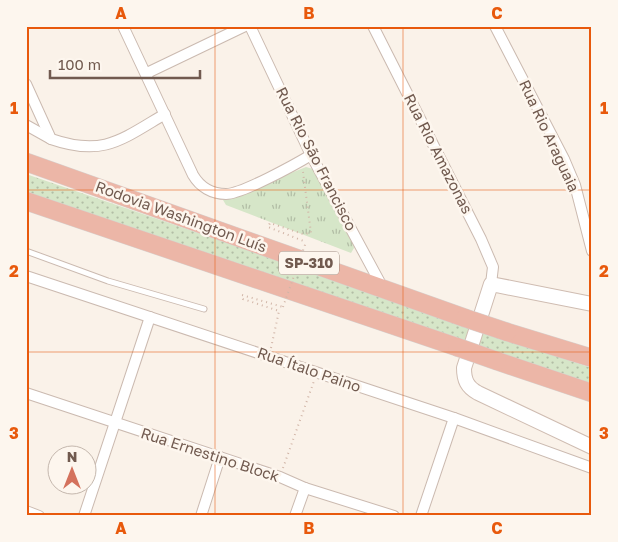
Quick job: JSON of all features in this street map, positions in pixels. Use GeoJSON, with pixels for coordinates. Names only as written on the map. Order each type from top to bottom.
{"type":"FeatureCollection","features":[{"type":"Feature","properties":{"kind":"highway","name":"Rodovia Washington Luís"},"geometry":{"type":"LineString","coordinates":[[26,162],[384,290],[507,332],[592,358]]}},
{"type":"Feature","properties":{"kind":"highway","name":"Rodovia Washington Luís"},"geometry":{"type":"LineString","coordinates":[[26,201],[589,392]]}},
{"type":"Feature","properties":{"kind":"street"},"geometry":{"type":"LineString","coordinates":[[123,26],[198,182],[211,191],[226,194],[252,185],[311,155]]}},
{"type":"Feature","properties":{"kind":"street"},"geometry":{"type":"LineString","coordinates":[[147,74],[245,26]]}},
{"type":"Feature","properties":{"kind":"street","name":"Rua Rio São Francisco"},"geometry":{"type":"LineString","coordinates":[[250,26],[311,155],[384,290]]}},
{"type":"Feature","properties":{"kind":"street","name":"Rua Rio Amazonas"},"geometry":{"type":"LineString","coordinates":[[373,26],[481,239],[493,267],[491,284]]}},
{"type":"Feature","properties":{"kind":"street","name":"Rua Rio Araguaia"},"geometry":{"type":"LineString","coordinates":[[495,26],[567,168],[580,202],[592,251]]}},
{"type":"Feature","properties":{"kind":"street"},"geometry":{"type":"LineString","coordinates":[[26,84],[51,139]]}},
{"type":"Feature","properties":{"kind":"street"},"geometry":{"type":"LineString","coordinates":[[26,125],[51,139],[79,147],[97,147],[117,142],[165,114]]}},
{"type":"Feature","properties":{"kind":"street","name":"Rua Ítalo Paino"},"geometry":{"type":"LineString","coordinates":[[26,276],[454,418],[592,468]]}},
{"type":"Feature","properties":{"kind":"street"},"geometry":{"type":"LineString","coordinates":[[592,304],[491,284],[464,368],[466,383],[471,389],[592,447]]}},
{"type":"Feature","properties":{"kind":"street"},"geometry":{"type":"LineString","coordinates":[[84,516],[150,318]]}},
{"type":"Feature","properties":{"kind":"street","name":"Rua Ernestino Block"},"geometry":{"type":"LineString","coordinates":[[26,393],[280,477],[305,488],[394,516]]}},
{"type":"Feature","properties":{"kind":"street"},"geometry":{"type":"LineString","coordinates":[[421,516],[454,418]]}},
{"type":"Feature","properties":{"kind":"street"},"geometry":{"type":"LineString","coordinates":[[201,516],[220,457]]}},
{"type":"Feature","properties":{"kind":"street"},"geometry":{"type":"LineString","coordinates":[[295,516],[305,488]]}},
{"type":"Feature","properties":{"kind":"street"},"geometry":{"type":"LineString","coordinates":[[26,512],[39,516]]}},
{"type":"Feature","properties":{"kind":"lane"},"geometry":{"type":"LineString","coordinates":[[26,251],[108,282],[204,309]]}},
{"type":"Feature","properties":{"kind":"path"},"geometry":{"type":"LineString","coordinates":[[270,357],[279,311],[243,299],[242,296],[244,294],[283,307],[306,242],[268,226],[270,223],[303,234],[311,233],[301,161]]}},
{"type":"Feature","properties":{"kind":"path"},"geometry":{"type":"LineString","coordinates":[[280,477],[317,374]]}},
{"type":"Feature","properties":{"kind":"green space"},"geometry":{"type":"Polygon","coordinates":[[[306,167],[313,169],[351,237],[354,248],[351,253],[226,205],[223,200],[306,167]]]}},
{"type":"Feature","properties":{"kind":"green space"},"geometry":{"type":"Polygon","coordinates":[[[26,174],[470,326],[464,344],[26,197],[26,174]]]}},
{"type":"Feature","properties":{"kind":"green space"},"geometry":{"type":"Polygon","coordinates":[[[483,332],[592,368],[592,386],[477,348],[483,332]]]}}]}
